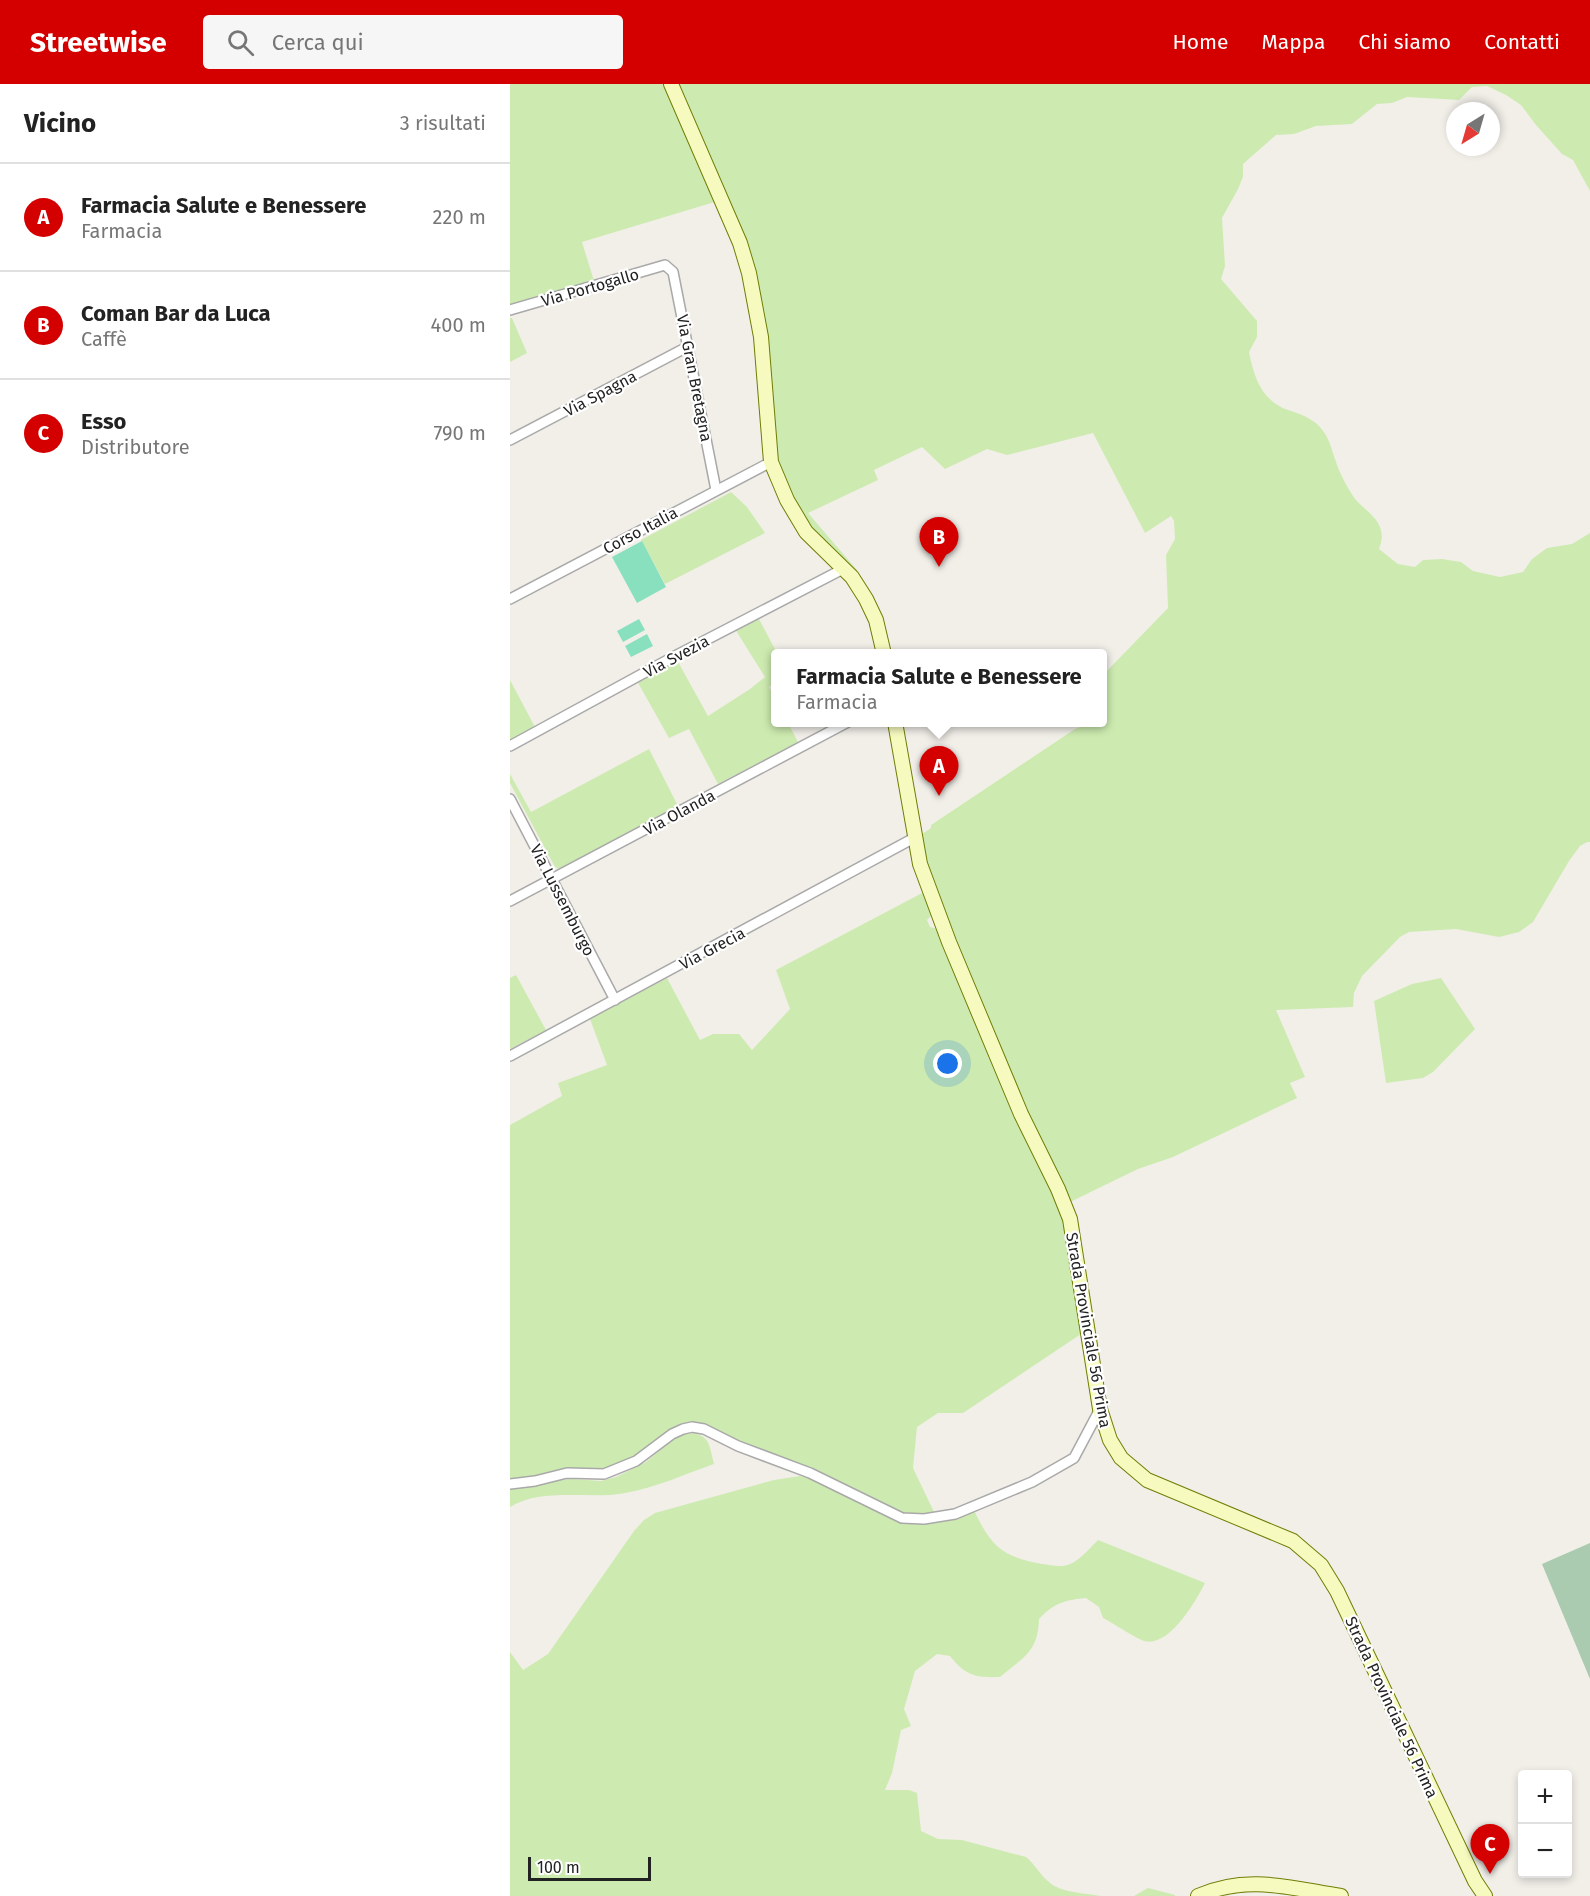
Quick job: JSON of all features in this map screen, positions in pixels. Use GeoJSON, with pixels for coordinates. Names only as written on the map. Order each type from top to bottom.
{"type":"FeatureCollection","features":[{"type":"Feature","properties":{"kind":"street"},"geometry":{"type":"LineString","coordinates":[[671,84],[740,243],[749,273],[761,337],[771,462],[787,500],[806,532],[855,582],[870,606],[883,649]]}},
{"type":"Feature","properties":{"kind":"street","name":"Via Portogallo"},"geometry":{"type":"LineString","coordinates":[[510,310],[665,265],[669,267]]}},
{"type":"Feature","properties":{"kind":"street","name":"Via Gran Bretagna"},"geometry":{"type":"LineString","coordinates":[[669,267],[673,272],[689,346],[716,490]]}},
{"type":"Feature","properties":{"kind":"street","name":"Via Spagna"},"geometry":{"type":"LineString","coordinates":[[510,440],[689,346]]}},
{"type":"Feature","properties":{"kind":"street","name":"Corso Italia"},"geometry":{"type":"LineString","coordinates":[[510,599],[771,462]]}},
{"type":"Feature","properties":{"kind":"street","name":"Via Svezia"},"geometry":{"type":"LineString","coordinates":[[510,746],[675,656],[843,569]]}},
{"type":"Feature","properties":{"kind":"street","name":"Via Olanda"},"geometry":{"type":"LineString","coordinates":[[510,902],[840,727]]}},
{"type":"Feature","properties":{"kind":"street","name":"Strada Provinciale 56 Prima"},"geometry":{"type":"LineString","coordinates":[[896,727],[920,864],[945,932],[1021,1114],[1070,1219],[1100,1409],[1110,1440],[1121,1458],[1147,1480],[1293,1541],[1321,1565],[1337,1591],[1475,1881],[1485,1896]]}},
{"type":"Feature","properties":{"kind":"street","name":"Via Lussemburgo"},"geometry":{"type":"LineString","coordinates":[[510,799],[615,1000]]}},
{"type":"Feature","properties":{"kind":"street","name":"Via Grecia"},"geometry":{"type":"LineString","coordinates":[[510,1056],[914,838]]}},
{"type":"Feature","properties":{"kind":"street"},"geometry":{"type":"LineString","coordinates":[[510,1484],[567,1473],[604,1474],[636,1461],[672,1434],[692,1427],[704,1429],[738,1446],[810,1473],[902,1518],[924,1520],[955,1514],[1032,1482],[1074,1458],[1100,1409]]}},
{"type":"Feature","properties":{"kind":"street"},"geometry":{"type":"LineString","coordinates":[[1475,1881],[1475,1896]]}},
{"type":"Feature","properties":{"kind":"street"},"geometry":{"type":"LineString","coordinates":[[1198,1896],[1218,1888],[1251,1883],[1341,1896]]}},
{"type":"Feature","properties":{"kind":"green space"},"geometry":{"type":"Polygon","coordinates":[[[510,84],[667,84],[718,201],[582,242],[594,281],[510,307],[510,84]]]}},
{"type":"Feature","properties":{"kind":"green space"},"geometry":{"type":"Polygon","coordinates":[[[677,84],[1590,84],[1590,191],[1573,160],[1562,154],[1521,105],[1487,86],[1472,87],[1459,100],[1407,97],[1392,103],[1377,104],[1352,124],[1316,126],[1294,134],[1276,135],[1243,164],[1243,177],[1222,218],[1225,266],[1221,279],[1257,321],[1257,337],[1249,352],[1256,379],[1271,400],[1279,406],[1309,418],[1323,431],[1350,492],[1375,518],[1380,527],[1382,538],[1379,549],[1398,564],[1415,567],[1423,560],[1442,559],[1461,562],[1473,571],[1500,577],[1523,572],[1532,559],[1547,548],[1572,544],[1590,533],[1590,842],[1580,846],[1569,861],[1533,922],[1519,932],[1499,937],[1456,929],[1409,932],[1400,937],[1362,976],[1354,993],[1353,1007],[1276,1010],[1305,1077],[1290,1083],[1297,1098],[1173,1157],[1138,1169],[1068,1203],[1039,1142],[927,871],[919,836],[931,828],[931,825],[1075,729],[1107,727],[1107,671],[1168,608],[1166,555],[1175,539],[1174,521],[1171,516],[1145,533],[1093,433],[1007,455],[987,449],[945,469],[922,447],[874,470],[878,480],[808,513],[857,570],[855,572],[814,533],[790,495],[776,458],[766,328],[754,270],[677,84]]]}},
{"type":"Feature","properties":{"kind":"green space"},"geometry":{"type":"Polygon","coordinates":[[[510,318],[527,353],[510,362],[510,318]]]}},
{"type":"Feature","properties":{"kind":"green space"},"geometry":{"type":"Polygon","coordinates":[[[731,492],[747,507],[765,533],[665,584],[641,540],[731,492]]]}},
{"type":"Feature","properties":{"kind":"green space"},"geometry":{"type":"Polygon","coordinates":[[[642,541],[666,587],[637,603],[612,557],[642,541]]]}},
{"type":"Feature","properties":{"kind":"green space"},"geometry":{"type":"Polygon","coordinates":[[[639,619],[645,630],[623,642],[617,631],[639,619]]]}},
{"type":"Feature","properties":{"kind":"green space"},"geometry":{"type":"Polygon","coordinates":[[[759,619],[775,649],[771,649],[771,686],[769,687],[771,691],[771,727],[790,727],[798,742],[718,784],[689,729],[669,738],[637,681],[677,660],[708,716],[765,677],[735,629],[759,619]]]}},
{"type":"Feature","properties":{"kind":"green space"},"geometry":{"type":"Polygon","coordinates":[[[647,634],[653,646],[631,657],[625,646],[647,634]]]}},
{"type":"Feature","properties":{"kind":"green space"},"geometry":{"type":"Polygon","coordinates":[[[510,680],[536,729],[510,743],[510,680]]]}},
{"type":"Feature","properties":{"kind":"green space"},"geometry":{"type":"Polygon","coordinates":[[[649,749],[678,806],[559,869],[555,867],[510,783],[510,774],[531,812],[649,749]]]}},
{"type":"Feature","properties":{"kind":"green space"},"geometry":{"type":"Polygon","coordinates":[[[924,892],[932,915],[927,920],[930,927],[938,929],[1062,1210],[1084,1332],[963,1413],[938,1413],[917,1427],[913,1468],[935,1514],[921,1516],[906,1514],[693,1423],[680,1425],[668,1431],[634,1457],[603,1469],[510,1480],[510,1125],[562,1096],[558,1083],[607,1065],[590,1019],[667,978],[700,1040],[713,1034],[739,1034],[752,1050],[790,1009],[776,970],[924,892]]]}},
{"type":"Feature","properties":{"kind":"green space"},"geometry":{"type":"Polygon","coordinates":[[[516,975],[546,1030],[510,1049],[510,978],[516,975]]]}},
{"type":"Feature","properties":{"kind":"green space"},"geometry":{"type":"Polygon","coordinates":[[[1441,978],[1475,1029],[1433,1072],[1423,1078],[1386,1083],[1374,1001],[1412,984],[1441,978]]]}},
{"type":"Feature","properties":{"kind":"green space"},"geometry":{"type":"Polygon","coordinates":[[[686,1433],[700,1435],[707,1441],[714,1464],[636,1491],[611,1495],[537,1497],[510,1507],[510,1489],[558,1480],[601,1481],[616,1477],[646,1462],[677,1436],[686,1433]]]}},
{"type":"Feature","properties":{"kind":"green space"},"geometry":{"type":"Polygon","coordinates":[[[800,1476],[814,1479],[885,1514],[914,1523],[938,1522],[974,1510],[993,1542],[1017,1558],[1060,1566],[1067,1565],[1081,1557],[1098,1540],[1205,1583],[1188,1611],[1172,1630],[1153,1641],[1144,1641],[1135,1637],[1103,1618],[1099,1607],[1086,1598],[1066,1601],[1044,1614],[1039,1619],[1036,1640],[1028,1653],[1000,1677],[971,1674],[950,1656],[937,1654],[915,1671],[904,1709],[911,1726],[901,1730],[892,1773],[885,1790],[909,1790],[917,1793],[921,1831],[938,1839],[962,1840],[1026,1857],[1054,1886],[1101,1896],[510,1896],[510,1652],[523,1670],[548,1654],[634,1531],[644,1520],[655,1513],[774,1480],[800,1476]]]}},
{"type":"Feature","properties":{"kind":"green space"},"geometry":{"type":"Polygon","coordinates":[[[1590,1543],[1590,1679],[1542,1564],[1590,1543]]]}},
{"type":"Feature","properties":{"kind":"green space"},"geometry":{"type":"Polygon","coordinates":[[[1148,1888],[1175,1895],[1175,1896],[1134,1896],[1148,1888]]]}},
{"type":"Feature","properties":{"kind":"place","name":"Coman Bar da Luca"},"geometry":{"type":"Point","coordinates":[939,567]}},
{"type":"Feature","properties":{"kind":"place","name":"Farmacia Salute e Benessere"},"geometry":{"type":"Point","coordinates":[939,796]}},
{"type":"Feature","properties":{"kind":"place","name":"Esso"},"geometry":{"type":"Point","coordinates":[1490,1874]}}]}
